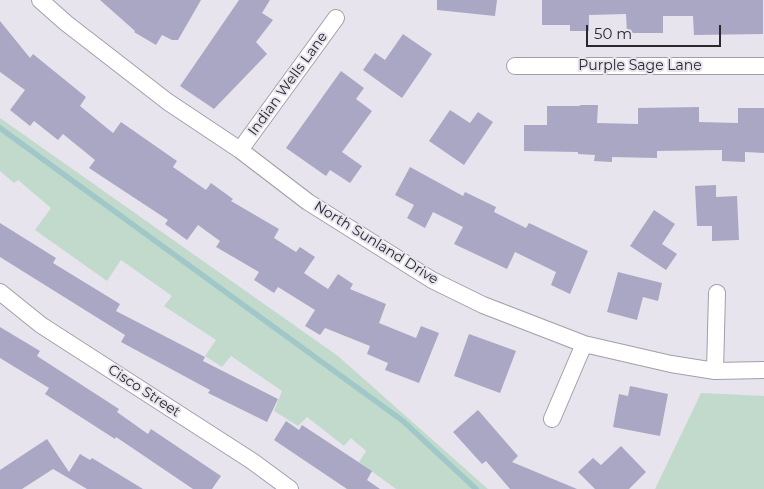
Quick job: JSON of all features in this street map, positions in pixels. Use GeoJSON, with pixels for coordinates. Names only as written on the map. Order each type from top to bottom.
{"type":"FeatureCollection","features":[{"type":"Feature","properties":{"kind":"street","name":"North Sunland Drive"},"geometry":{"type":"LineString","coordinates":[[40,0],[66,23],[168,102],[240,150],[308,202],[432,280],[483,305],[584,344],[671,364],[715,371],[764,370]]}},
{"type":"Feature","properties":{"kind":"street","name":"Indian Wells Lane"},"geometry":{"type":"LineString","coordinates":[[240,150],[336,18]]}},
{"type":"Feature","properties":{"kind":"street","name":"Purple Sage Lane"},"geometry":{"type":"LineString","coordinates":[[515,66],[764,66]]}},
{"type":"Feature","properties":{"kind":"street","name":"Cisco Street"},"geometry":{"type":"LineString","coordinates":[[0,292],[41,325],[252,461],[290,489]]}},
{"type":"Feature","properties":{"kind":"street"},"geometry":{"type":"LineString","coordinates":[[715,371],[717,293]]}},
{"type":"Feature","properties":{"kind":"street"},"geometry":{"type":"LineString","coordinates":[[552,419],[584,344]]}},
{"type":"Feature","properties":{"kind":"green space"},"geometry":{"type":"Polygon","coordinates":[[[0,118],[338,356],[488,489],[396,489],[359,462],[366,451],[351,438],[344,446],[307,417],[298,426],[274,411],[282,391],[231,356],[222,367],[205,356],[216,340],[164,306],[172,296],[121,260],[107,281],[35,230],[51,208],[18,180],[14,183],[0,171],[0,118]]]}},
{"type":"Feature","properties":{"kind":"green space"},"geometry":{"type":"Polygon","coordinates":[[[701,393],[764,396],[764,489],[655,489],[701,393]]]}},
{"type":"Feature","properties":{"kind":"building"},"geometry":{"type":"Polygon","coordinates":[[[100,0],[201,0],[178,40],[172,40],[162,35],[156,45],[134,32],[100,0]]]}},
{"type":"Feature","properties":{"kind":"building"},"geometry":{"type":"Polygon","coordinates":[[[239,0],[270,0],[262,13],[273,20],[256,42],[267,54],[214,109],[180,86],[239,0]]]}},
{"type":"Feature","properties":{"kind":"building"},"geometry":{"type":"Polygon","coordinates":[[[437,0],[497,0],[495,16],[437,10],[437,0]]]}},
{"type":"Feature","properties":{"kind":"building"},"geometry":{"type":"Polygon","coordinates":[[[542,0],[763,0],[763,34],[694,35],[693,16],[663,16],[663,33],[627,33],[626,14],[589,15],[589,31],[570,31],[570,25],[542,25],[542,0]]]}},
{"type":"Feature","properties":{"kind":"building"},"geometry":{"type":"Polygon","coordinates":[[[0,21],[30,58],[33,54],[86,97],[80,106],[113,133],[121,122],[177,161],[173,167],[206,190],[211,183],[233,199],[231,201],[279,229],[274,238],[296,252],[300,247],[315,257],[304,273],[328,289],[338,274],[353,284],[350,289],[386,304],[379,323],[416,338],[421,326],[439,333],[419,383],[385,370],[388,363],[367,354],[370,346],[325,328],[320,335],[305,326],[315,310],[278,287],[274,293],[254,280],[259,272],[216,247],[220,241],[198,225],[187,240],[165,224],[168,220],[89,168],[95,160],[63,134],[58,140],[34,121],[30,126],[10,110],[25,90],[0,72],[0,21]]]}},
{"type":"Feature","properties":{"kind":"building"},"geometry":{"type":"Polygon","coordinates":[[[403,34],[432,54],[402,98],[363,70],[375,53],[385,60],[403,34]]]}},
{"type":"Feature","properties":{"kind":"building"},"geometry":{"type":"Polygon","coordinates":[[[341,71],[364,88],[356,99],[372,111],[342,152],[362,166],[350,183],[330,170],[326,176],[286,148],[341,71]]]}},
{"type":"Feature","properties":{"kind":"building"},"geometry":{"type":"Polygon","coordinates":[[[598,105],[597,123],[638,124],[638,108],[699,107],[699,122],[738,123],[738,108],[764,108],[764,153],[745,152],[745,162],[722,161],[722,150],[657,151],[657,158],[612,157],[612,162],[594,161],[595,155],[578,154],[578,152],[524,151],[524,125],[547,125],[547,106],[598,105]]]}},
{"type":"Feature","properties":{"kind":"building"},"geometry":{"type":"Polygon","coordinates":[[[450,110],[470,123],[478,112],[493,122],[464,165],[429,141],[450,110]]]}},
{"type":"Feature","properties":{"kind":"building"},"geometry":{"type":"Polygon","coordinates":[[[410,167],[463,196],[465,192],[496,207],[494,212],[526,228],[529,223],[588,251],[570,294],[551,285],[556,272],[515,252],[507,269],[454,244],[463,227],[433,212],[425,228],[407,218],[414,205],[395,195],[410,167]]]}},
{"type":"Feature","properties":{"kind":"building"},"geometry":{"type":"Polygon","coordinates":[[[716,185],[716,197],[737,196],[739,240],[712,241],[712,226],[697,226],[695,186],[716,185]]]}},
{"type":"Feature","properties":{"kind":"building"},"geometry":{"type":"Polygon","coordinates":[[[654,210],[675,224],[662,244],[677,254],[666,270],[630,246],[654,210]]]}},
{"type":"Feature","properties":{"kind":"building"},"geometry":{"type":"Polygon","coordinates":[[[0,223],[56,258],[53,263],[120,304],[116,311],[205,357],[203,361],[278,399],[267,422],[208,393],[210,390],[121,342],[125,335],[0,257],[0,223]]]}},
{"type":"Feature","properties":{"kind":"building"},"geometry":{"type":"Polygon","coordinates":[[[618,272],[662,283],[658,301],[643,297],[637,320],[607,312],[618,272]]]}},
{"type":"Feature","properties":{"kind":"building"},"geometry":{"type":"Polygon","coordinates":[[[0,327],[40,351],[37,356],[119,409],[117,412],[148,434],[151,429],[221,476],[212,489],[193,489],[116,437],[115,439],[45,394],[49,388],[0,358],[0,327]]]}},
{"type":"Feature","properties":{"kind":"building"},"geometry":{"type":"Polygon","coordinates":[[[469,334],[516,351],[500,393],[454,376],[469,334]]]}},
{"type":"Feature","properties":{"kind":"building"},"geometry":{"type":"Polygon","coordinates":[[[630,386],[668,394],[660,436],[613,427],[619,394],[628,396],[630,386]]]}},
{"type":"Feature","properties":{"kind":"building"},"geometry":{"type":"Polygon","coordinates":[[[478,410],[518,456],[512,462],[577,489],[510,489],[486,461],[482,464],[453,432],[478,410]]]}},
{"type":"Feature","properties":{"kind":"building"},"geometry":{"type":"Polygon","coordinates":[[[286,421],[299,430],[302,425],[372,471],[367,480],[380,489],[347,489],[274,440],[286,421]]]}},
{"type":"Feature","properties":{"kind":"building"},"geometry":{"type":"Polygon","coordinates":[[[47,439],[69,472],[80,454],[90,460],[92,458],[143,489],[87,489],[53,469],[22,489],[0,489],[0,470],[47,439]]]}},
{"type":"Feature","properties":{"kind":"building"},"geometry":{"type":"Polygon","coordinates":[[[621,446],[646,472],[629,489],[595,489],[578,472],[593,458],[601,465],[621,446]]]}},
{"type":"Feature","properties":{"kind":"waterway"},"geometry":{"type":"LineString","coordinates":[[0,128],[403,421],[476,489]]}}]}
